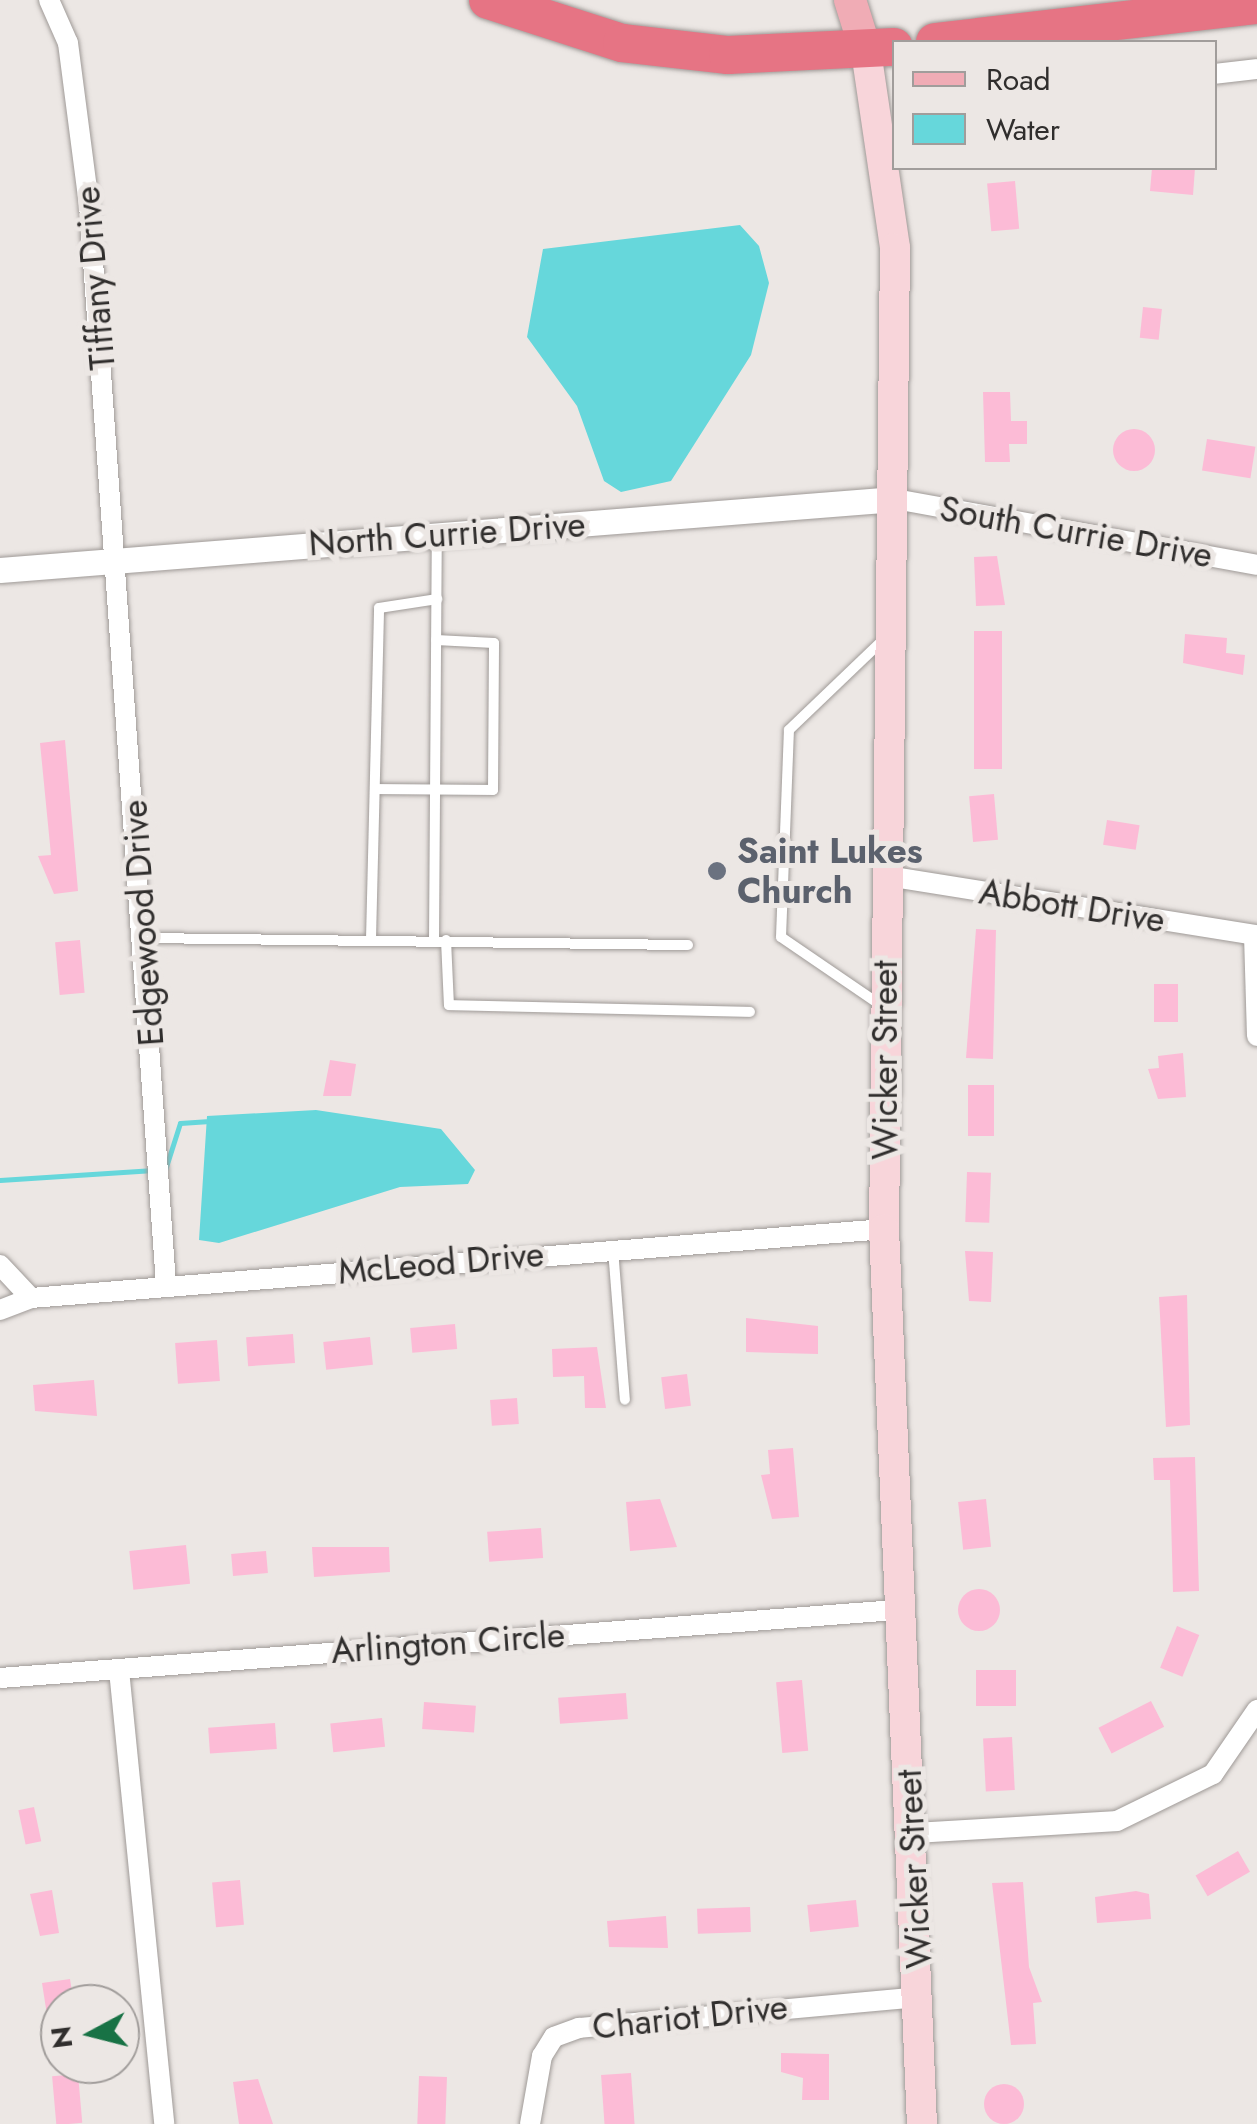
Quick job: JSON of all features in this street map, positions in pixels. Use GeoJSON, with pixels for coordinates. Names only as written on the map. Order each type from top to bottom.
{"type":"FeatureCollection","features":[{"type":"Feature","properties":{"kind":"highway"},"geometry":{"type":"LineString","coordinates":[[488,0],[622,44],[728,55],[880,49]]}},
{"type":"Feature","properties":{"kind":"highway"},"geometry":{"type":"LineString","coordinates":[[952,40],[1257,5]]}},
{"type":"Feature","properties":{"kind":"main road","name":"Wicker Street"},"geometry":{"type":"LineString","coordinates":[[850,0],[880,49],[895,248],[895,500],[883,1006],[884,1229],[896,1610],[916,1833],[922,2124]]}},
{"type":"Feature","properties":{"kind":"street","name":"Tiffany Drive"},"geometry":{"type":"LineString","coordinates":[[49,0],[68,43],[90,205],[120,560]]}},
{"type":"Feature","properties":{"kind":"street"},"geometry":{"type":"LineString","coordinates":[[1217,74],[1257,69]]}},
{"type":"Feature","properties":{"kind":"street","name":"North Currie Drive"},"geometry":{"type":"LineString","coordinates":[[0,570],[895,500]]}},
{"type":"Feature","properties":{"kind":"street","name":"South Currie Drive"},"geometry":{"type":"LineString","coordinates":[[895,500],[1257,565]]}},
{"type":"Feature","properties":{"kind":"street","name":"Edgewood Drive"},"geometry":{"type":"LineString","coordinates":[[120,560],[166,1285]]}},
{"type":"Feature","properties":{"kind":"street","name":"Abbott Drive"},"geometry":{"type":"LineString","coordinates":[[887,876],[1255,935]]}},
{"type":"Feature","properties":{"kind":"street"},"geometry":{"type":"LineString","coordinates":[[1255,935],[1257,1036]]}},
{"type":"Feature","properties":{"kind":"street","name":"McLeod Drive"},"geometry":{"type":"LineString","coordinates":[[0,1310],[31,1298],[166,1285],[884,1229]]}},
{"type":"Feature","properties":{"kind":"street"},"geometry":{"type":"LineString","coordinates":[[0,1265],[31,1298]]}},
{"type":"Feature","properties":{"kind":"street","name":"Arlington Circle"},"geometry":{"type":"LineString","coordinates":[[0,1678],[896,1610]]}},
{"type":"Feature","properties":{"kind":"street"},"geometry":{"type":"LineString","coordinates":[[119,1670],[164,2124]]}},
{"type":"Feature","properties":{"kind":"street"},"geometry":{"type":"LineString","coordinates":[[916,1833],[1116,1820],[1212,1774],[1257,1710]]}},
{"type":"Feature","properties":{"kind":"street","name":"Chariot Drive"},"geometry":{"type":"LineString","coordinates":[[530,2124],[542,2056],[554,2037],[579,2028],[920,1997]]}},
{"type":"Feature","properties":{"kind":"lane"},"geometry":{"type":"LineString","coordinates":[[437,535],[435,791],[440,940],[449,1006],[750,1012]]}},
{"type":"Feature","properties":{"kind":"lane"},"geometry":{"type":"LineString","coordinates":[[371,938],[378,608],[437,600]]}},
{"type":"Feature","properties":{"kind":"lane"},"geometry":{"type":"LineString","coordinates":[[883,1006],[781,937],[789,730],[892,632]]}},
{"type":"Feature","properties":{"kind":"lane"},"geometry":{"type":"LineString","coordinates":[[374,789],[493,790],[494,643],[436,640]]}},
{"type":"Feature","properties":{"kind":"lane"},"geometry":{"type":"LineString","coordinates":[[144,938],[688,945]]}},
{"type":"Feature","properties":{"kind":"lane"},"geometry":{"type":"LineString","coordinates":[[613,1248],[625,1400]]}},
{"type":"Feature","properties":{"kind":"water"},"geometry":{"type":"Polygon","coordinates":[[[740,225],[759,246],[769,283],[751,355],[671,481],[621,492],[604,481],[577,406],[527,337],[543,249],[740,225]]]}},
{"type":"Feature","properties":{"kind":"water"},"geometry":{"type":"Polygon","coordinates":[[[316,1110],[441,1129],[475,1170],[468,1184],[400,1187],[219,1243],[199,1240],[207,1116],[316,1110]]]}},
{"type":"Feature","properties":{"kind":"building"},"geometry":{"type":"Polygon","coordinates":[[[1152,170],[1195,170],[1193,195],[1150,191],[1152,170]]]}},
{"type":"Feature","properties":{"kind":"building"},"geometry":{"type":"Polygon","coordinates":[[[1015,181],[1019,229],[991,231],[987,183],[1015,181]]]}},
{"type":"Feature","properties":{"kind":"building"},"geometry":{"type":"Polygon","coordinates":[[[1143,307],[1162,309],[1159,340],[1140,338],[1143,307]]]}},
{"type":"Feature","properties":{"kind":"building"},"geometry":{"type":"Polygon","coordinates":[[[983,392],[1010,392],[1011,421],[1027,421],[1027,444],[1009,444],[1010,462],[985,462],[983,392]]]}},
{"type":"Feature","properties":{"kind":"building"},"geometry":{"type":"Polygon","coordinates":[[[1134,429],[1149,435],[1155,450],[1149,465],[1134,471],[1119,465],[1113,450],[1119,435],[1134,429]]]}},
{"type":"Feature","properties":{"kind":"building"},"geometry":{"type":"Polygon","coordinates":[[[1207,439],[1255,447],[1250,478],[1202,471],[1207,439]]]}},
{"type":"Feature","properties":{"kind":"building"},"geometry":{"type":"Polygon","coordinates":[[[997,556],[1005,605],[976,606],[974,557],[997,556]]]}},
{"type":"Feature","properties":{"kind":"building"},"geometry":{"type":"Polygon","coordinates":[[[974,631],[1002,631],[1002,769],[974,769],[974,631]]]}},
{"type":"Feature","properties":{"kind":"building"},"geometry":{"type":"Polygon","coordinates":[[[1185,634],[1227,638],[1226,653],[1245,655],[1243,675],[1183,663],[1185,634]]]}},
{"type":"Feature","properties":{"kind":"building"},"geometry":{"type":"Polygon","coordinates":[[[65,740],[78,891],[54,894],[38,856],[51,855],[40,743],[65,740]]]}},
{"type":"Feature","properties":{"kind":"building"},"geometry":{"type":"Polygon","coordinates":[[[994,794],[998,840],[973,842],[969,796],[994,794]]]}},
{"type":"Feature","properties":{"kind":"building"},"geometry":{"type":"Polygon","coordinates":[[[1107,820],[1140,825],[1136,850],[1103,845],[1107,820]]]}},
{"type":"Feature","properties":{"kind":"building"},"geometry":{"type":"Polygon","coordinates":[[[976,929],[996,930],[993,1059],[966,1058],[976,929]]]}},
{"type":"Feature","properties":{"kind":"building"},"geometry":{"type":"Polygon","coordinates":[[[80,940],[85,993],[60,995],[55,942],[80,940]]]}},
{"type":"Feature","properties":{"kind":"building"},"geometry":{"type":"Polygon","coordinates":[[[1154,984],[1178,984],[1178,1022],[1154,1022],[1154,984]]]}},
{"type":"Feature","properties":{"kind":"building"},"geometry":{"type":"Polygon","coordinates":[[[1183,1053],[1186,1097],[1158,1099],[1148,1069],[1159,1068],[1158,1056],[1183,1053]]]}},
{"type":"Feature","properties":{"kind":"building"},"geometry":{"type":"Polygon","coordinates":[[[330,1060],[356,1064],[351,1096],[323,1096],[330,1060]]]}},
{"type":"Feature","properties":{"kind":"building"},"geometry":{"type":"Polygon","coordinates":[[[968,1085],[994,1085],[994,1136],[968,1136],[968,1085]]]}},
{"type":"Feature","properties":{"kind":"building"},"geometry":{"type":"Polygon","coordinates":[[[967,1172],[991,1173],[989,1223],[965,1222],[967,1172]]]}},
{"type":"Feature","properties":{"kind":"building"},"geometry":{"type":"Polygon","coordinates":[[[965,1251],[993,1252],[991,1302],[969,1301],[965,1251]]]}},
{"type":"Feature","properties":{"kind":"building"},"geometry":{"type":"Polygon","coordinates":[[[1187,1295],[1190,1425],[1166,1427],[1159,1297],[1187,1295]]]}},
{"type":"Feature","properties":{"kind":"building"},"geometry":{"type":"Polygon","coordinates":[[[746,1318],[818,1326],[818,1354],[746,1352],[746,1318]]]}},
{"type":"Feature","properties":{"kind":"building"},"geometry":{"type":"Polygon","coordinates":[[[455,1324],[457,1349],[412,1353],[410,1328],[455,1324]]]}},
{"type":"Feature","properties":{"kind":"building"},"geometry":{"type":"Polygon","coordinates":[[[293,1334],[295,1363],[248,1366],[246,1337],[293,1334]]]}},
{"type":"Feature","properties":{"kind":"building"},"geometry":{"type":"Polygon","coordinates":[[[370,1337],[373,1365],[326,1370],[323,1342],[370,1337]]]}},
{"type":"Feature","properties":{"kind":"building"},"geometry":{"type":"Polygon","coordinates":[[[217,1340],[220,1381],[178,1384],[175,1343],[217,1340]]]}},
{"type":"Feature","properties":{"kind":"building"},"geometry":{"type":"Polygon","coordinates":[[[597,1347],[606,1408],[585,1408],[584,1376],[553,1377],[552,1349],[597,1347]]]}},
{"type":"Feature","properties":{"kind":"building"},"geometry":{"type":"Polygon","coordinates":[[[687,1374],[691,1406],[665,1409],[661,1377],[687,1374]]]}},
{"type":"Feature","properties":{"kind":"building"},"geometry":{"type":"Polygon","coordinates":[[[94,1380],[97,1416],[35,1411],[33,1385],[94,1380]]]}},
{"type":"Feature","properties":{"kind":"building"},"geometry":{"type":"Polygon","coordinates":[[[517,1398],[519,1424],[492,1426],[490,1400],[517,1398]]]}},
{"type":"Feature","properties":{"kind":"building"},"geometry":{"type":"Polygon","coordinates":[[[793,1448],[799,1517],[772,1519],[761,1475],[770,1474],[768,1450],[793,1448]]]}},
{"type":"Feature","properties":{"kind":"building"},"geometry":{"type":"Polygon","coordinates":[[[1195,1457],[1199,1591],[1173,1592],[1170,1480],[1154,1480],[1153,1458],[1195,1457]]]}},
{"type":"Feature","properties":{"kind":"building"},"geometry":{"type":"Polygon","coordinates":[[[660,1499],[677,1547],[630,1551],[626,1502],[660,1499]]]}},
{"type":"Feature","properties":{"kind":"building"},"geometry":{"type":"Polygon","coordinates":[[[986,1499],[991,1547],[963,1550],[958,1502],[986,1499]]]}},
{"type":"Feature","properties":{"kind":"building"},"geometry":{"type":"Polygon","coordinates":[[[541,1528],[543,1558],[489,1562],[487,1532],[541,1528]]]}},
{"type":"Feature","properties":{"kind":"building"},"geometry":{"type":"Polygon","coordinates":[[[186,1545],[190,1584],[133,1590],[129,1551],[186,1545]]]}},
{"type":"Feature","properties":{"kind":"building"},"geometry":{"type":"Polygon","coordinates":[[[312,1547],[389,1547],[390,1572],[314,1577],[312,1547]]]}},
{"type":"Feature","properties":{"kind":"building"},"geometry":{"type":"Polygon","coordinates":[[[266,1551],[268,1573],[233,1576],[231,1554],[266,1551]]]}},
{"type":"Feature","properties":{"kind":"building"},"geometry":{"type":"Polygon","coordinates":[[[979,1589],[994,1595],[1000,1610],[994,1625],[979,1631],[964,1625],[958,1610],[964,1595],[979,1589]]]}},
{"type":"Feature","properties":{"kind":"building"},"geometry":{"type":"Polygon","coordinates":[[[1177,1626],[1199,1635],[1182,1677],[1160,1668],[1177,1626]]]}},
{"type":"Feature","properties":{"kind":"building"},"geometry":{"type":"Polygon","coordinates":[[[976,1670],[1016,1670],[1016,1706],[976,1706],[976,1670]]]}},
{"type":"Feature","properties":{"kind":"building"},"geometry":{"type":"Polygon","coordinates":[[[802,1680],[808,1751],[782,1753],[776,1682],[802,1680]]]}},
{"type":"Feature","properties":{"kind":"building"},"geometry":{"type":"Polygon","coordinates":[[[626,1693],[628,1719],[560,1724],[558,1698],[626,1693]]]}},
{"type":"Feature","properties":{"kind":"building"},"geometry":{"type":"Polygon","coordinates":[[[1151,1701],[1164,1727],[1112,1754],[1098,1728],[1151,1701]]]}},
{"type":"Feature","properties":{"kind":"building"},"geometry":{"type":"Polygon","coordinates":[[[424,1702],[476,1706],[474,1733],[422,1729],[424,1702]]]}},
{"type":"Feature","properties":{"kind":"building"},"geometry":{"type":"Polygon","coordinates":[[[382,1718],[385,1747],[333,1752],[330,1723],[382,1718]]]}},
{"type":"Feature","properties":{"kind":"building"},"geometry":{"type":"Polygon","coordinates":[[[275,1723],[277,1749],[210,1754],[208,1728],[275,1723]]]}},
{"type":"Feature","properties":{"kind":"building"},"geometry":{"type":"Polygon","coordinates":[[[1012,1737],[1015,1790],[986,1791],[983,1739],[1012,1737]]]}},
{"type":"Feature","properties":{"kind":"building"},"geometry":{"type":"Polygon","coordinates":[[[34,1807],[41,1841],[26,1845],[18,1810],[34,1807]]]}},
{"type":"Feature","properties":{"kind":"building"},"geometry":{"type":"Polygon","coordinates":[[[1238,1851],[1250,1872],[1208,1896],[1196,1876],[1238,1851]]]}},
{"type":"Feature","properties":{"kind":"building"},"geometry":{"type":"Polygon","coordinates":[[[240,1880],[244,1925],[216,1927],[212,1882],[240,1880]]]}},
{"type":"Feature","properties":{"kind":"building"},"geometry":{"type":"Polygon","coordinates":[[[1023,1882],[1029,1967],[1042,2002],[1033,2003],[1036,2044],[1011,2045],[992,1883],[1023,1882]]]}},
{"type":"Feature","properties":{"kind":"building"},"geometry":{"type":"Polygon","coordinates":[[[52,1890],[59,1933],[40,1936],[30,1894],[52,1890]]]}},
{"type":"Feature","properties":{"kind":"building"},"geometry":{"type":"Polygon","coordinates":[[[1136,1891],[1149,1894],[1151,1919],[1097,1923],[1095,1897],[1136,1891]]]}},
{"type":"Feature","properties":{"kind":"building"},"geometry":{"type":"Polygon","coordinates":[[[856,1900],[859,1927],[810,1932],[807,1905],[856,1900]]]}},
{"type":"Feature","properties":{"kind":"building"},"geometry":{"type":"Polygon","coordinates":[[[750,1907],[751,1932],[698,1934],[697,1909],[750,1907]]]}},
{"type":"Feature","properties":{"kind":"building"},"geometry":{"type":"Polygon","coordinates":[[[666,1916],[668,1948],[609,1947],[607,1921],[666,1916]]]}},
{"type":"Feature","properties":{"kind":"building"},"geometry":{"type":"Polygon","coordinates":[[[70,1979],[71,1984],[42,1984],[70,1979]]]}},
{"type":"Feature","properties":{"kind":"building"},"geometry":{"type":"Polygon","coordinates":[[[781,2053],[829,2054],[829,2100],[802,2100],[803,2078],[781,2072],[781,2053]]]}},
{"type":"Feature","properties":{"kind":"building"},"geometry":{"type":"Polygon","coordinates":[[[631,2073],[635,2124],[604,2124],[601,2075],[631,2073]]]}},
{"type":"Feature","properties":{"kind":"building"},"geometry":{"type":"Polygon","coordinates":[[[419,2076],[447,2077],[445,2124],[417,2124],[419,2076]]]}},
{"type":"Feature","properties":{"kind":"building"},"geometry":{"type":"Polygon","coordinates":[[[258,2079],[273,2124],[239,2124],[233,2082],[258,2079]]]}},
{"type":"Feature","properties":{"kind":"building"},"geometry":{"type":"Polygon","coordinates":[[[53,2084],[79,2084],[82,2123],[56,2124],[53,2084]]]}},
{"type":"Feature","properties":{"kind":"building"},"geometry":{"type":"Polygon","coordinates":[[[1004,2084],[1018,2090],[1024,2104],[1018,2118],[1004,2124],[990,2118],[984,2104],[990,2090],[1004,2084]]]}},
{"type":"Feature","properties":{"kind":"waterway"},"geometry":{"type":"LineString","coordinates":[[165,1170],[180,1123],[206,1121]]}},
{"type":"Feature","properties":{"kind":"waterway"},"geometry":{"type":"LineString","coordinates":[[0,1180],[154,1170]]}},
{"type":"Feature","properties":{"kind":"place","name":"Saint Lukes Church"},"geometry":{"type":"Point","coordinates":[717,871]}}]}
